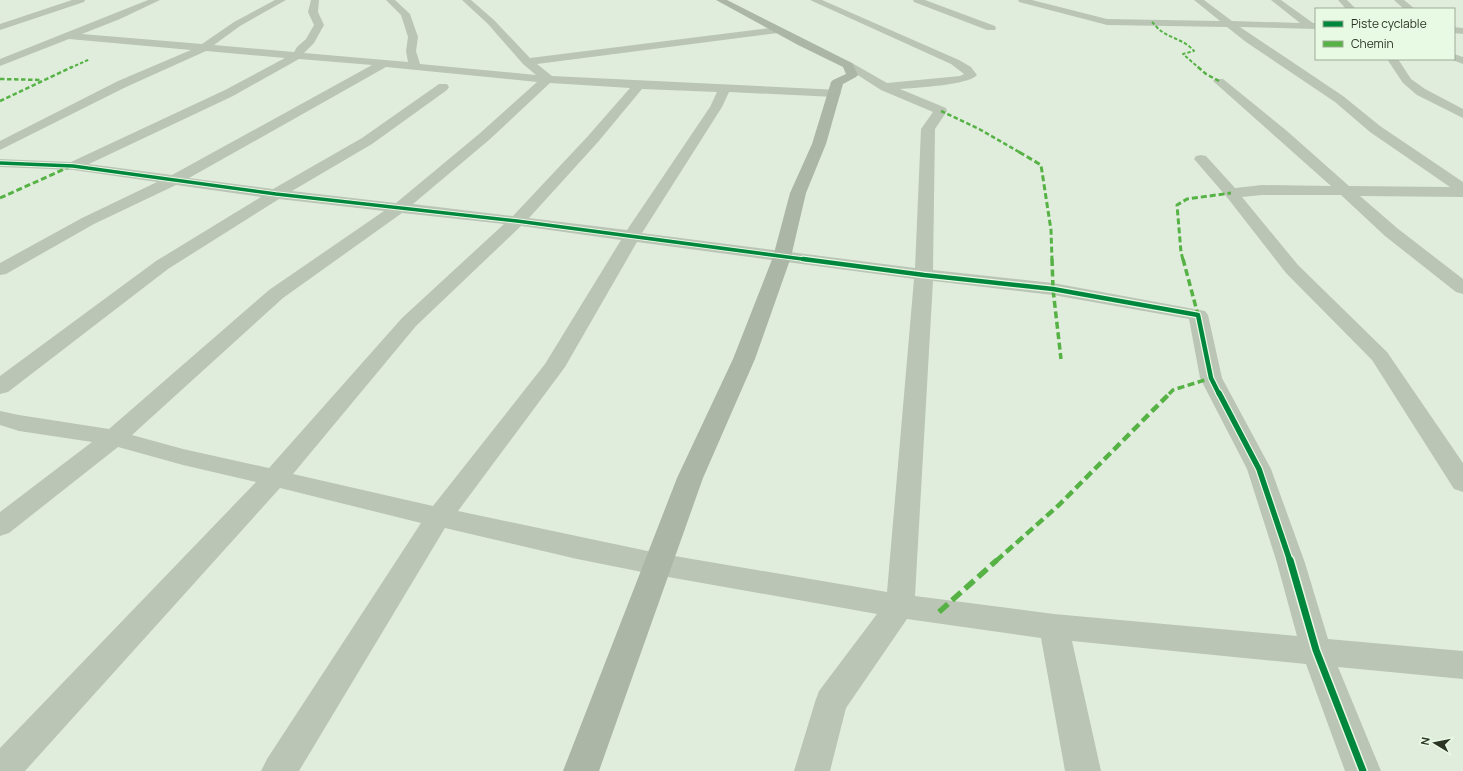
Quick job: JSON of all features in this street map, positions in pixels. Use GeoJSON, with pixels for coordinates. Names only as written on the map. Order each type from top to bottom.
{"type":"FeatureCollection","features":[{"type":"Feature","properties":{"kind":"street"},"geometry":{"type":"LineString","coordinates":[[0,27],[81,0]]}},
{"type":"Feature","properties":{"kind":"street"},"geometry":{"type":"LineString","coordinates":[[0,63],[156,0]]}},
{"type":"Feature","properties":{"kind":"street"},"geometry":{"type":"LineString","coordinates":[[0,146],[122,84],[204,48],[237,24],[282,0]]}},
{"type":"Feature","properties":{"kind":"street"},"geometry":{"type":"LineString","coordinates":[[73,166],[229,93],[298,55],[301,49],[310,41],[319,25],[313,12],[315,0]]}},
{"type":"Feature","properties":{"kind":"street"},"geometry":{"type":"LineString","coordinates":[[390,0],[405,14],[413,37],[411,51],[415,66]]}},
{"type":"Feature","properties":{"kind":"street"},"geometry":{"type":"LineString","coordinates":[[466,0],[491,22],[528,62],[548,79]]}},
{"type":"Feature","properties":{"kind":"street"},"geometry":{"type":"LineString","coordinates":[[720,0],[802,43],[848,65],[885,87],[941,111],[928,128],[924,275],[900,606],[831,702],[812,771]]}},
{"type":"Feature","properties":{"kind":"street"},"geometry":{"type":"LineString","coordinates":[[814,0],[955,62],[968,69],[971,75],[962,79],[885,87]]}},
{"type":"Feature","properties":{"kind":"street"},"geometry":{"type":"LineString","coordinates":[[917,0],[991,28]]}},
{"type":"Feature","properties":{"kind":"street"},"geometry":{"type":"LineString","coordinates":[[1022,0],[1107,22],[1314,26]]}},
{"type":"Feature","properties":{"kind":"street"},"geometry":{"type":"LineString","coordinates":[[1198,0],[1250,40],[1339,99],[1414,157],[1463,190]]}},
{"type":"Feature","properties":{"kind":"street"},"geometry":{"type":"LineString","coordinates":[[1275,0],[1314,26]]}},
{"type":"Feature","properties":{"kind":"street"},"geometry":{"type":"LineString","coordinates":[[1342,0],[1350,8]]}},
{"type":"Feature","properties":{"kind":"street"},"geometry":{"type":"LineString","coordinates":[[1398,0],[1409,8]]}},
{"type":"Feature","properties":{"kind":"street"},"geometry":{"type":"LineString","coordinates":[[528,62],[778,30]]}},
{"type":"Feature","properties":{"kind":"street"},"geometry":{"type":"LineString","coordinates":[[66,36],[298,55],[522,78],[639,86],[835,93]]}},
{"type":"Feature","properties":{"kind":"street"},"geometry":{"type":"LineString","coordinates":[[1393,60],[1407,81],[1432,98],[1463,114]]}},
{"type":"Feature","properties":{"kind":"street"},"geometry":{"type":"LineString","coordinates":[[0,270],[88,221],[174,180],[384,63]]}},
{"type":"Feature","properties":{"kind":"street"},"geometry":{"type":"LineString","coordinates":[[581,771],[690,478],[744,359],[782,257],[798,193],[819,144],[837,82],[852,75],[848,65]]}},
{"type":"Feature","properties":{"kind":"street"},"geometry":{"type":"LineString","coordinates":[[0,526],[114,438],[276,294],[400,208],[484,137],[548,79]]}},
{"type":"Feature","properties":{"kind":"street"},"geometry":{"type":"LineString","coordinates":[[1219,81],[1282,134],[1391,232],[1463,288]]}},
{"type":"Feature","properties":{"kind":"street"},"geometry":{"type":"LineString","coordinates":[[2,771],[275,478],[409,322],[517,221],[593,139],[639,86]]}},
{"type":"Feature","properties":{"kind":"street"},"geometry":{"type":"LineString","coordinates":[[0,387],[162,266],[276,194],[367,141],[443,87]]}},
{"type":"Feature","properties":{"kind":"street"},"geometry":{"type":"LineString","coordinates":[[279,771],[438,518],[554,367],[631,237],[716,107],[724,90]]}},
{"type":"Feature","properties":{"kind":"street"},"geometry":{"type":"LineString","coordinates":[[1201,159],[1231,193],[1292,269],[1380,356],[1463,483]]}},
{"type":"Feature","properties":{"kind":"street"},"geometry":{"type":"LineString","coordinates":[[0,163],[73,166],[276,194],[517,221],[782,257],[924,275],[990,281],[1053,289],[1198,315],[1211,378],[1259,469],[1291,563],[1316,650],[1363,771]]}},
{"type":"Feature","properties":{"kind":"street"},"geometry":{"type":"LineString","coordinates":[[1231,193],[1262,190],[1463,190]]}},
{"type":"Feature","properties":{"kind":"street"},"geometry":{"type":"LineString","coordinates":[[0,418],[19,423],[114,438],[183,457],[438,518],[657,564],[900,606],[1054,627],[1316,650],[1463,665]]}},
{"type":"Feature","properties":{"kind":"street"},"geometry":{"type":"LineString","coordinates":[[1054,627],[1083,771]]}},
{"type":"Feature","properties":{"kind":"marked path"},"geometry":{"type":"LineString","coordinates":[[1152,22],[1162,32],[1184,42],[1191,47],[1194,51],[1183,54],[1206,74],[1219,81]]}},
{"type":"Feature","properties":{"kind":"marked path"},"geometry":{"type":"LineString","coordinates":[[0,101],[90,59]]}},
{"type":"Feature","properties":{"kind":"marked path"},"geometry":{"type":"LineString","coordinates":[[0,79],[41,80]]}},
{"type":"Feature","properties":{"kind":"marked path"},"geometry":{"type":"LineString","coordinates":[[941,111],[979,129],[1041,165],[1051,230],[1053,289],[1061,359]]}},
{"type":"Feature","properties":{"kind":"marked path"},"geometry":{"type":"LineString","coordinates":[[0,198],[69,167]]}},
{"type":"Feature","properties":{"kind":"marked path"},"geometry":{"type":"LineString","coordinates":[[1198,315],[1181,252],[1177,205],[1187,199],[1231,193]]}},
{"type":"Feature","properties":{"kind":"marked path"},"geometry":{"type":"LineString","coordinates":[[939,612],[1059,505],[1173,390],[1211,378]]}},
{"type":"Feature","properties":{"kind":"cycle path"},"geometry":{"type":"LineString","coordinates":[[0,163],[73,166],[276,194],[517,221],[924,275],[990,281],[1053,289],[1198,315],[1211,378],[1259,469],[1291,563],[1316,650],[1363,771]]}}]}
